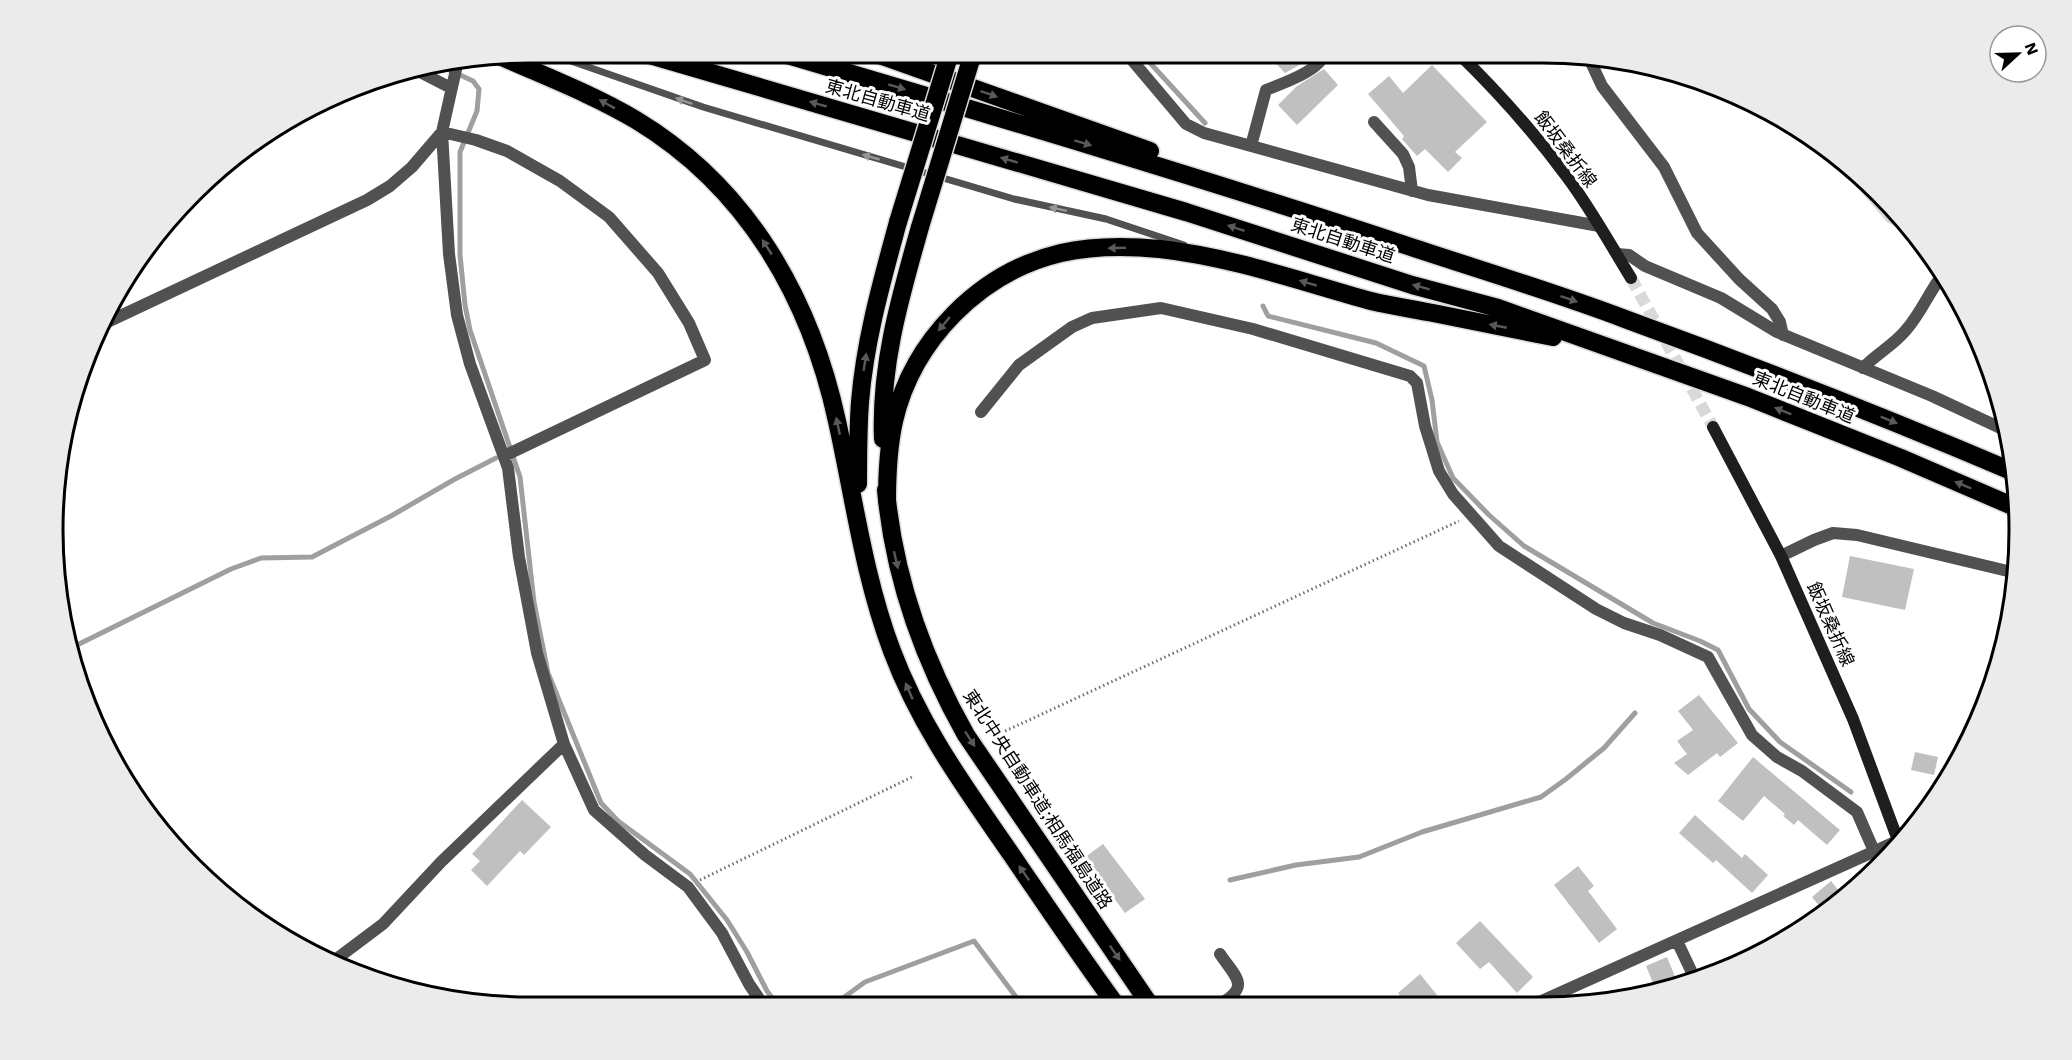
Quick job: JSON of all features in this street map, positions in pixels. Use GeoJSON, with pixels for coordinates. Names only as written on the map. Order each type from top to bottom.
{"type":"FeatureCollection","features":[{"type":"Feature","properties":{"kind":"highway"},"geometry":{"type":"LineString","coordinates":[[517,63],[597,99],[637,121],[670,144],[701,169],[730,199],[758,233],[780,267],[799,303],[827,378],[868,573],[891,650],[924,722],[942,754],[1110,997]]}},
{"type":"Feature","properties":{"kind":"highway","name":"東北自動車道"},"geometry":{"type":"LineString","coordinates":[[677,63],[1186,212],[1412,285],[1498,308],[1748,398],[1901,458],[2008,504]]}},
{"type":"Feature","properties":{"kind":"highway","name":"東北自動車道"},"geometry":{"type":"LineString","coordinates":[[814,63],[1244,192],[1513,280],[1758,368],[2005,468]]}},
{"type":"Feature","properties":{"kind":"highway"},"geometry":{"type":"LineString","coordinates":[[902,63],[1164,156],[1378,225],[1513,280]]}},
{"type":"Feature","properties":{"kind":"highway"},"geometry":{"type":"LineString","coordinates":[[859,525],[858,446],[865,362],[880,285],[947,63]]}},
{"type":"Feature","properties":{"kind":"highway"},"geometry":{"type":"LineString","coordinates":[[887,502],[883,386],[896,313],[970,63]]}},
{"type":"Feature","properties":{"kind":"highway"},"geometry":{"type":"LineString","coordinates":[[887,502],[889,448],[894,421],[901,397],[913,370],[930,342],[950,318],[974,296],[1001,277],[1030,263],[1062,253],[1095,249],[1160,249],[1235,263],[1374,302],[1617,350]]}},
{"type":"Feature","properties":{"kind":"highway","name":"東北中央自動車道;相馬福島道路"},"geometry":{"type":"LineString","coordinates":[[887,502],[893,545],[903,588],[916,630],[948,702],[966,735],[1145,997]]}},
{"type":"Feature","properties":{"kind":"main road","name":"飯坂桑折線"},"geometry":{"type":"LineString","coordinates":[[1469,63],[1493,86],[1569,179],[1631,278]]}},
{"type":"Feature","properties":{"kind":"main road","name":"飯坂桑折線"},"geometry":{"type":"LineString","coordinates":[[1713,427],[1781,556],[1853,718],[1897,833]]}},
{"type":"Feature","properties":{"kind":"street"},"geometry":{"type":"LineString","coordinates":[[1134,63],[1186,124],[1204,134],[1428,195],[1599,226]]}},
{"type":"Feature","properties":{"kind":"street"},"geometry":{"type":"LineString","coordinates":[[1251,146],[1266,90],[1304,74],[1319,63]]}},
{"type":"Feature","properties":{"kind":"street"},"geometry":{"type":"LineString","coordinates":[[1593,66],[1602,86],[1664,167],[1697,233],[1739,279],[1772,309],[1780,322],[1782,335]]}},
{"type":"Feature","properties":{"kind":"street"},"geometry":{"type":"LineString","coordinates":[[456,69],[442,132],[449,254],[457,315],[470,364],[510,453],[508,468],[519,557],[537,653],[564,744],[594,810],[645,855],[688,888],[722,933],[758,997]]}},
{"type":"Feature","properties":{"kind":"street"},"geometry":{"type":"LineString","coordinates":[[428,75],[452,84]]}},
{"type":"Feature","properties":{"kind":"street"},"geometry":{"type":"LineString","coordinates":[[1374,122],[1403,154],[1409,167],[1412,191]]}},
{"type":"Feature","properties":{"kind":"street"},"geometry":{"type":"LineString","coordinates":[[442,132],[476,140],[507,151],[560,181],[609,217],[658,273],[689,323],[705,360],[510,453]]}},
{"type":"Feature","properties":{"kind":"street"},"geometry":{"type":"LineString","coordinates":[[113,319],[367,200],[390,186],[412,167],[442,132]]}},
{"type":"Feature","properties":{"kind":"street"},"geometry":{"type":"LineString","coordinates":[[1617,254],[1629,255],[1646,266],[1720,298],[1782,335],[1932,396],[1997,426]]}},
{"type":"Feature","properties":{"kind":"street"},"geometry":{"type":"LineString","coordinates":[[1863,368],[1873,357],[1905,332],[1937,282]]}},
{"type":"Feature","properties":{"kind":"street"},"geometry":{"type":"LineString","coordinates":[[981,412],[1019,364],[1064,331],[1092,318],[1161,308],[1253,329],[1410,376],[1417,383],[1425,426],[1439,471],[1453,494],[1499,546],[1596,609],[1624,623],[1660,635],[1708,657],[1752,735],[1777,757],[1802,771],[1857,812],[1874,851]]}},
{"type":"Feature","properties":{"kind":"street"},"geometry":{"type":"LineString","coordinates":[[1781,556],[1833,533],[1857,535],[2007,571]]}},
{"type":"Feature","properties":{"kind":"street"},"geometry":{"type":"LineString","coordinates":[[340,956],[383,924],[441,862],[564,744]]}},
{"type":"Feature","properties":{"kind":"street"},"geometry":{"type":"LineString","coordinates":[[1551,997],[1885,846]]}},
{"type":"Feature","properties":{"kind":"street"},"geometry":{"type":"LineString","coordinates":[[1677,941],[1692,972]]}},
{"type":"Feature","properties":{"kind":"street"},"geometry":{"type":"LineString","coordinates":[[1220,954],[1238,980],[1238,991],[1233,997]]}},
{"type":"Feature","properties":{"kind":"lane"},"geometry":{"type":"LineString","coordinates":[[579,63],[703,107],[1014,199],[1106,219],[1235,263]]}},
{"type":"Feature","properties":{"kind":"path"},"geometry":{"type":"LineString","coordinates":[[1001,733],[1471,515]]}},
{"type":"Feature","properties":{"kind":"path"},"geometry":{"type":"LineString","coordinates":[[706,875],[912,777]]}},
{"type":"Feature","properties":{"kind":"shaded area"},"geometry":{"type":"Polygon","coordinates":[[[1850,179],[1897,227],[1887,222],[1850,179]]]}},
{"type":"Feature","properties":{"kind":"building"},"geometry":{"type":"Polygon","coordinates":[[[1276,63],[1303,63],[1285,73],[1276,63]]]}},
{"type":"Feature","properties":{"kind":"building"},"geometry":{"type":"Polygon","coordinates":[[[1432,65],[1487,122],[1455,152],[1462,158],[1448,172],[1425,149],[1417,156],[1402,139],[1404,136],[1368,94],[1389,76],[1403,93],[1432,65]]]}},
{"type":"Feature","properties":{"kind":"building"},"geometry":{"type":"Polygon","coordinates":[[[1324,69],[1338,85],[1297,125],[1278,105],[1297,86],[1324,69]]]}},
{"type":"Feature","properties":{"kind":"building"},"geometry":{"type":"Polygon","coordinates":[[[1850,556],[1914,569],[1905,610],[1842,597],[1850,556]]]}},
{"type":"Feature","properties":{"kind":"building"},"geometry":{"type":"Polygon","coordinates":[[[1699,695],[1738,743],[1720,757],[1717,753],[1688,775],[1674,763],[1687,754],[1677,741],[1693,730],[1678,711],[1699,695]]]}},
{"type":"Feature","properties":{"kind":"building"},"geometry":{"type":"Polygon","coordinates":[[[1915,752],[1938,757],[1934,775],[1911,770],[1915,752]]]}},
{"type":"Feature","properties":{"kind":"building"},"geometry":{"type":"Polygon","coordinates":[[[1753,757],[1840,830],[1827,845],[1798,820],[1794,825],[1764,796],[1743,821],[1718,801],[1753,757]]]}},
{"type":"Feature","properties":{"kind":"building"},"geometry":{"type":"Polygon","coordinates":[[[522,800],[551,827],[524,855],[520,851],[487,886],[471,870],[480,861],[472,854],[522,800]]]}},
{"type":"Feature","properties":{"kind":"building"},"geometry":{"type":"Polygon","coordinates":[[[1695,815],[1742,858],[1745,854],[1768,875],[1752,893],[1716,860],[1713,863],[1679,833],[1695,815]]]}},
{"type":"Feature","properties":{"kind":"building"},"geometry":{"type":"Polygon","coordinates":[[[1103,844],[1145,899],[1125,913],[1084,858],[1103,844]]]}},
{"type":"Feature","properties":{"kind":"building"},"geometry":{"type":"Polygon","coordinates":[[[1578,866],[1594,886],[1588,891],[1617,929],[1599,943],[1554,885],[1578,866]]]}},
{"type":"Feature","properties":{"kind":"building"},"geometry":{"type":"Polygon","coordinates":[[[1831,881],[1838,890],[1819,905],[1812,897],[1831,881]]]}},
{"type":"Feature","properties":{"kind":"building"},"geometry":{"type":"Polygon","coordinates":[[[1480,921],[1533,977],[1517,993],[1489,962],[1480,969],[1456,943],[1480,921]]]}},
{"type":"Feature","properties":{"kind":"building"},"geometry":{"type":"Polygon","coordinates":[[[1667,957],[1675,977],[1653,983],[1646,966],[1667,957]]]}},
{"type":"Feature","properties":{"kind":"building"},"geometry":{"type":"Polygon","coordinates":[[[1420,974],[1437,995],[1435,997],[1401,997],[1398,993],[1420,974]]]}},
{"type":"Feature","properties":{"kind":"waterway"},"geometry":{"type":"LineString","coordinates":[[1150,63],[1205,123]]}},
{"type":"Feature","properties":{"kind":"waterway"},"geometry":{"type":"LineString","coordinates":[[450,70],[473,81],[479,89],[477,111],[460,152],[460,255],[465,305],[470,330],[520,477],[534,602],[548,673],[601,803],[618,821],[690,874],[727,920],[771,997]]}},
{"type":"Feature","properties":{"kind":"waterway"},"geometry":{"type":"LineString","coordinates":[[1263,306],[1268,316],[1376,343],[1424,366],[1432,400],[1437,442],[1453,478],[1489,515],[1524,546],[1653,623],[1718,650],[1749,709],[1780,742],[1851,792]]}},
{"type":"Feature","properties":{"kind":"waterway"},"geometry":{"type":"LineString","coordinates":[[78,645],[231,569],[261,558],[312,557],[496,458]]}},
{"type":"Feature","properties":{"kind":"waterway"},"geometry":{"type":"LineString","coordinates":[[1230,880],[1296,865],[1359,857],[1422,832],[1541,797],[1604,748],[1635,713]]}},
{"type":"Feature","properties":{"kind":"waterway"},"geometry":{"type":"LineString","coordinates":[[844,997],[865,982],[974,941],[1016,997]]}},
{"type":"Feature","properties":{"kind":"tunnel"},"geometry":{"type":"LineString","coordinates":[[1631,278],[1713,427]]}}]}
